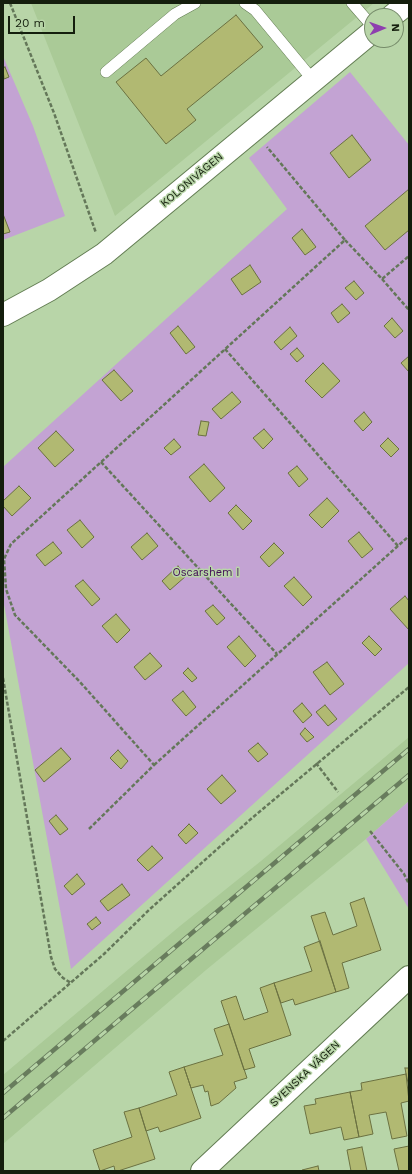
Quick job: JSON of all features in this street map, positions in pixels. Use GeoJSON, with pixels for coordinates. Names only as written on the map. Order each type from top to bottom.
{"type":"FeatureCollection","features":[{"type":"Feature","properties":{"kind":"street","name":"KOLONIVÄGEN"},"geometry":{"type":"LineString","coordinates":[[3,315],[49,290],[104,254],[364,39]]}},
{"type":"Feature","properties":{"kind":"street","name":"SVENSKA VÄGEN"},"geometry":{"type":"LineString","coordinates":[[202,1171],[409,977]]}},
{"type":"Feature","properties":{"kind":"lane"},"geometry":{"type":"LineString","coordinates":[[106,72],[175,14],[195,3]]}},
{"type":"Feature","properties":{"kind":"lane"},"geometry":{"type":"LineString","coordinates":[[245,3],[255,10],[313,80]]}},
{"type":"Feature","properties":{"kind":"lane"},"geometry":{"type":"LineString","coordinates":[[352,3],[364,17]]}},
{"type":"Feature","properties":{"kind":"path"},"geometry":{"type":"LineString","coordinates":[[10,3],[54,113],[104,254]]}},
{"type":"Feature","properties":{"kind":"path"},"geometry":{"type":"LineString","coordinates":[[252,130],[344,240],[382,279],[409,310]]}},
{"type":"Feature","properties":{"kind":"path"},"geometry":{"type":"LineString","coordinates":[[154,765],[80,682],[15,615],[6,589],[4,559],[11,544],[344,240]]}},
{"type":"Feature","properties":{"kind":"path"},"geometry":{"type":"LineString","coordinates":[[382,279],[409,256]]}},
{"type":"Feature","properties":{"kind":"path"},"geometry":{"type":"LineString","coordinates":[[225,349],[398,546]]}},
{"type":"Feature","properties":{"kind":"path"},"geometry":{"type":"LineString","coordinates":[[101,462],[277,654]]}},
{"type":"Feature","properties":{"kind":"path"},"geometry":{"type":"LineString","coordinates":[[89,829],[154,765],[409,536]]}},
{"type":"Feature","properties":{"kind":"path"},"geometry":{"type":"LineString","coordinates":[[3,678],[51,957],[55,968],[63,978],[71,983]]}},
{"type":"Feature","properties":{"kind":"path"},"geometry":{"type":"LineString","coordinates":[[3,1041],[52,1000],[156,904],[316,763],[409,687]]}},
{"type":"Feature","properties":{"kind":"path"},"geometry":{"type":"LineString","coordinates":[[316,763],[338,792]]}},
{"type":"Feature","properties":{"kind":"path"},"geometry":{"type":"LineString","coordinates":[[370,831],[404,874],[409,884]]}},
{"type":"Feature","properties":{"kind":"shaded area"},"geometry":{"type":"Polygon","coordinates":[[[31,3],[374,3],[368,8],[364,8],[364,11],[115,216],[31,3]]]}},
{"type":"Feature","properties":{"kind":"shaded area"},"geometry":{"type":"Polygon","coordinates":[[[409,737],[409,801],[366,839],[206,970],[3,1144],[3,1075],[180,926],[261,861],[409,737]]]}},
{"type":"Feature","properties":{"kind":"green space"},"geometry":{"type":"Polygon","coordinates":[[[3,56],[33,126],[65,216],[3,240],[3,56]]]}},
{"type":"Feature","properties":{"kind":"green space","name":"Oscarshem I"},"geometry":{"type":"Polygon","coordinates":[[[350,72],[409,145],[409,663],[71,969],[3,599],[3,467],[287,209],[249,158],[350,72]]]}},
{"type":"Feature","properties":{"kind":"green space"},"geometry":{"type":"Polygon","coordinates":[[[409,801],[409,909],[366,839],[409,801]]]}},
{"type":"Feature","properties":{"kind":"building"},"geometry":{"type":"Polygon","coordinates":[[[236,15],[263,47],[187,109],[196,120],[166,144],[116,82],[146,58],[161,76],[236,15]]]}},
{"type":"Feature","properties":{"kind":"building"},"geometry":{"type":"Polygon","coordinates":[[[5,67],[9,77],[4,79],[3,68],[5,67]]]}},
{"type":"Feature","properties":{"kind":"building"},"geometry":{"type":"Polygon","coordinates":[[[352,135],[371,160],[349,178],[330,153],[352,135]]]}},
{"type":"Feature","properties":{"kind":"building"},"geometry":{"type":"Polygon","coordinates":[[[409,189],[409,230],[385,250],[365,226],[409,189]]]}},
{"type":"Feature","properties":{"kind":"building"},"geometry":{"type":"Polygon","coordinates":[[[3,214],[10,232],[3,234],[3,214]]]}},
{"type":"Feature","properties":{"kind":"building"},"geometry":{"type":"Polygon","coordinates":[[[302,229],[316,247],[305,255],[292,238],[302,229]]]}},
{"type":"Feature","properties":{"kind":"building"},"geometry":{"type":"Polygon","coordinates":[[[250,265],[261,282],[242,295],[231,279],[250,265]]]}},
{"type":"Feature","properties":{"kind":"building"},"geometry":{"type":"Polygon","coordinates":[[[354,281],[364,293],[356,300],[345,288],[354,281]]]}},
{"type":"Feature","properties":{"kind":"building"},"geometry":{"type":"Polygon","coordinates":[[[342,304],[350,313],[338,323],[331,313],[342,304]]]}},
{"type":"Feature","properties":{"kind":"building"},"geometry":{"type":"Polygon","coordinates":[[[392,318],[403,331],[395,338],[384,326],[392,318]]]}},
{"type":"Feature","properties":{"kind":"building"},"geometry":{"type":"Polygon","coordinates":[[[178,326],[195,347],[186,354],[170,333],[178,326]]]}},
{"type":"Feature","properties":{"kind":"building"},"geometry":{"type":"Polygon","coordinates":[[[290,327],[297,336],[281,350],[274,342],[290,327]]]}},
{"type":"Feature","properties":{"kind":"building"},"geometry":{"type":"Polygon","coordinates":[[[297,348],[304,356],[297,362],[290,354],[297,348]]]}},
{"type":"Feature","properties":{"kind":"building"},"geometry":{"type":"Polygon","coordinates":[[[409,356],[409,372],[401,363],[409,356]]]}},
{"type":"Feature","properties":{"kind":"building"},"geometry":{"type":"Polygon","coordinates":[[[323,363],[340,381],[322,398],[305,381],[323,363]]]}},
{"type":"Feature","properties":{"kind":"building"},"geometry":{"type":"Polygon","coordinates":[[[114,370],[133,391],[121,401],[102,380],[114,370]]]}},
{"type":"Feature","properties":{"kind":"building"},"geometry":{"type":"Polygon","coordinates":[[[232,392],[241,402],[221,419],[212,409],[232,392]]]}},
{"type":"Feature","properties":{"kind":"building"},"geometry":{"type":"Polygon","coordinates":[[[364,412],[372,422],[363,431],[354,421],[364,412]]]}},
{"type":"Feature","properties":{"kind":"building"},"geometry":{"type":"Polygon","coordinates":[[[201,421],[209,422],[206,436],[198,435],[201,421]]]}},
{"type":"Feature","properties":{"kind":"building"},"geometry":{"type":"Polygon","coordinates":[[[264,429],[273,439],[263,449],[253,438],[264,429]]]}},
{"type":"Feature","properties":{"kind":"building"},"geometry":{"type":"Polygon","coordinates":[[[56,431],[74,450],[55,467],[38,448],[56,431]]]}},
{"type":"Feature","properties":{"kind":"building"},"geometry":{"type":"Polygon","coordinates":[[[388,438],[399,449],[391,457],[380,446],[388,438]]]}},
{"type":"Feature","properties":{"kind":"building"},"geometry":{"type":"Polygon","coordinates":[[[174,439],[181,447],[171,455],[164,448],[174,439]]]}},
{"type":"Feature","properties":{"kind":"building"},"geometry":{"type":"Polygon","coordinates":[[[204,464],[225,488],[210,502],[189,477],[204,464]]]}},
{"type":"Feature","properties":{"kind":"building"},"geometry":{"type":"Polygon","coordinates":[[[297,466],[308,479],[299,487],[288,473],[297,466]]]}},
{"type":"Feature","properties":{"kind":"building"},"geometry":{"type":"Polygon","coordinates":[[[19,486],[31,498],[12,516],[3,506],[3,501],[19,486]]]}},
{"type":"Feature","properties":{"kind":"building"},"geometry":{"type":"Polygon","coordinates":[[[327,498],[339,511],[322,528],[309,515],[327,498]]]}},
{"type":"Feature","properties":{"kind":"building"},"geometry":{"type":"Polygon","coordinates":[[[236,505],[252,521],[243,530],[228,513],[236,505]]]}},
{"type":"Feature","properties":{"kind":"building"},"geometry":{"type":"Polygon","coordinates":[[[80,520],[94,537],[82,548],[67,530],[80,520]]]}},
{"type":"Feature","properties":{"kind":"building"},"geometry":{"type":"Polygon","coordinates":[[[359,532],[373,549],[362,558],[348,541],[359,532]]]}},
{"type":"Feature","properties":{"kind":"building"},"geometry":{"type":"Polygon","coordinates":[[[147,533],[158,546],[142,560],[131,547],[147,533]]]}},
{"type":"Feature","properties":{"kind":"building"},"geometry":{"type":"Polygon","coordinates":[[[53,542],[62,553],[45,566],[36,555],[53,542]]]}},
{"type":"Feature","properties":{"kind":"building"},"geometry":{"type":"Polygon","coordinates":[[[274,543],[284,553],[269,567],[260,557],[274,543]]]}},
{"type":"Feature","properties":{"kind":"building"},"geometry":{"type":"Polygon","coordinates":[[[178,566],[186,576],[170,590],[162,581],[178,566]]]}},
{"type":"Feature","properties":{"kind":"building"},"geometry":{"type":"Polygon","coordinates":[[[294,577],[312,597],[303,606],[284,586],[294,577]]]}},
{"type":"Feature","properties":{"kind":"building"},"geometry":{"type":"Polygon","coordinates":[[[83,580],[100,599],[92,606],[75,586],[83,580]]]}},
{"type":"Feature","properties":{"kind":"building"},"geometry":{"type":"Polygon","coordinates":[[[405,596],[409,601],[409,630],[390,609],[405,596]]]}},
{"type":"Feature","properties":{"kind":"building"},"geometry":{"type":"Polygon","coordinates":[[[213,605],[225,618],[217,625],[205,611],[213,605]]]}},
{"type":"Feature","properties":{"kind":"building"},"geometry":{"type":"Polygon","coordinates":[[[116,614],[130,630],[117,643],[102,626],[116,614]]]}},
{"type":"Feature","properties":{"kind":"building"},"geometry":{"type":"Polygon","coordinates":[[[239,636],[256,656],[245,667],[227,647],[239,636]]]}},
{"type":"Feature","properties":{"kind":"building"},"geometry":{"type":"Polygon","coordinates":[[[369,636],[382,649],[375,656],[362,643],[369,636]]]}},
{"type":"Feature","properties":{"kind":"building"},"geometry":{"type":"Polygon","coordinates":[[[150,653],[162,666],[145,680],[134,667],[150,653]]]}},
{"type":"Feature","properties":{"kind":"building"},"geometry":{"type":"Polygon","coordinates":[[[327,662],[344,684],[330,695],[313,672],[327,662]]]}},
{"type":"Feature","properties":{"kind":"building"},"geometry":{"type":"Polygon","coordinates":[[[188,668],[197,678],[192,682],[183,673],[188,668]]]}},
{"type":"Feature","properties":{"kind":"building"},"geometry":{"type":"Polygon","coordinates":[[[183,691],[196,707],[186,716],[172,700],[183,691]]]}},
{"type":"Feature","properties":{"kind":"building"},"geometry":{"type":"Polygon","coordinates":[[[302,703],[312,715],[303,723],[293,711],[302,703]]]}},
{"type":"Feature","properties":{"kind":"building"},"geometry":{"type":"Polygon","coordinates":[[[325,705],[337,719],[328,726],[316,712],[325,705]]]}},
{"type":"Feature","properties":{"kind":"building"},"geometry":{"type":"Polygon","coordinates":[[[305,728],[314,737],[307,742],[300,734],[305,728]]]}},
{"type":"Feature","properties":{"kind":"building"},"geometry":{"type":"Polygon","coordinates":[[[258,743],[268,754],[258,762],[248,751],[258,743]]]}},
{"type":"Feature","properties":{"kind":"building"},"geometry":{"type":"Polygon","coordinates":[[[61,748],[71,759],[44,782],[35,770],[61,748]]]}},
{"type":"Feature","properties":{"kind":"building"},"geometry":{"type":"Polygon","coordinates":[[[118,750],[128,761],[121,769],[110,758],[118,750]]]}},
{"type":"Feature","properties":{"kind":"building"},"geometry":{"type":"Polygon","coordinates":[[[222,775],[236,791],[221,804],[207,789],[222,775]]]}},
{"type":"Feature","properties":{"kind":"building"},"geometry":{"type":"Polygon","coordinates":[[[56,815],[68,829],[60,835],[49,821],[56,815]]]}},
{"type":"Feature","properties":{"kind":"building"},"geometry":{"type":"Polygon","coordinates":[[[189,824],[198,833],[186,844],[178,835],[189,824]]]}},
{"type":"Feature","properties":{"kind":"building"},"geometry":{"type":"Polygon","coordinates":[[[152,846],[163,858],[148,871],[137,860],[152,846]]]}},
{"type":"Feature","properties":{"kind":"building"},"geometry":{"type":"Polygon","coordinates":[[[77,874],[85,884],[72,895],[64,886],[77,874]]]}},
{"type":"Feature","properties":{"kind":"building"},"geometry":{"type":"Polygon","coordinates":[[[122,884],[130,895],[108,911],[100,901],[122,884]]]}},
{"type":"Feature","properties":{"kind":"building"},"geometry":{"type":"Polygon","coordinates":[[[364,898],[381,950],[342,963],[349,988],[336,992],[311,916],[325,912],[333,935],[357,926],[350,903],[364,898]]]}},
{"type":"Feature","properties":{"kind":"building"},"geometry":{"type":"Polygon","coordinates":[[[96,917],[101,923],[92,930],[87,924],[96,917]]]}},
{"type":"Feature","properties":{"kind":"building"},"geometry":{"type":"Polygon","coordinates":[[[320,941],[336,992],[295,1005],[293,999],[281,1003],[274,983],[312,971],[304,947],[320,941]]]}},
{"type":"Feature","properties":{"kind":"building"},"geometry":{"type":"Polygon","coordinates":[[[274,983],[291,1035],[249,1049],[255,1067],[244,1070],[221,1001],[236,996],[244,1020],[268,1012],[260,988],[274,983]]]}},
{"type":"Feature","properties":{"kind":"building"},"geometry":{"type":"Polygon","coordinates":[[[229,1024],[247,1078],[234,1082],[236,1088],[219,1103],[211,1106],[208,1091],[205,1092],[203,1085],[191,1088],[184,1067],[223,1055],[214,1029],[229,1024]]]}},
{"type":"Feature","properties":{"kind":"building"},"geometry":{"type":"Polygon","coordinates":[[[184,1067],[201,1118],[160,1132],[158,1127],[146,1131],[139,1108],[177,1095],[169,1072],[184,1067]]]}},
{"type":"Feature","properties":{"kind":"building"},"geometry":{"type":"Polygon","coordinates":[[[405,1068],[409,1068],[409,1087],[406,1074],[405,1068]]]}},
{"type":"Feature","properties":{"kind":"building"},"geometry":{"type":"Polygon","coordinates":[[[406,1074],[409,1101],[401,1103],[407,1136],[392,1139],[386,1112],[369,1115],[373,1134],[359,1137],[350,1092],[362,1090],[361,1083],[406,1074]]]}},
{"type":"Feature","properties":{"kind":"building"},"geometry":{"type":"Polygon","coordinates":[[[350,1092],[359,1137],[344,1140],[341,1127],[310,1134],[304,1106],[316,1104],[315,1099],[350,1092]]]}},
{"type":"Feature","properties":{"kind":"building"},"geometry":{"type":"Polygon","coordinates":[[[139,1108],[155,1159],[118,1171],[115,1171],[114,1166],[100,1171],[93,1150],[132,1137],[124,1112],[139,1108]]]}},
{"type":"Feature","properties":{"kind":"building"},"geometry":{"type":"Polygon","coordinates":[[[409,1146],[409,1171],[399,1171],[394,1149],[409,1146]]]}},
{"type":"Feature","properties":{"kind":"building"},"geometry":{"type":"Polygon","coordinates":[[[362,1147],[367,1171],[351,1171],[347,1150],[362,1147]]]}},
{"type":"Feature","properties":{"kind":"building"},"geometry":{"type":"Polygon","coordinates":[[[318,1166],[319,1171],[302,1170],[318,1166]]]}},
{"type":"Feature","properties":{"kind":"railway"},"geometry":{"type":"LineString","coordinates":[[3,1093],[409,749]]}},
{"type":"Feature","properties":{"kind":"railway"},"geometry":{"type":"LineString","coordinates":[[3,1118],[409,775]]}}]}
